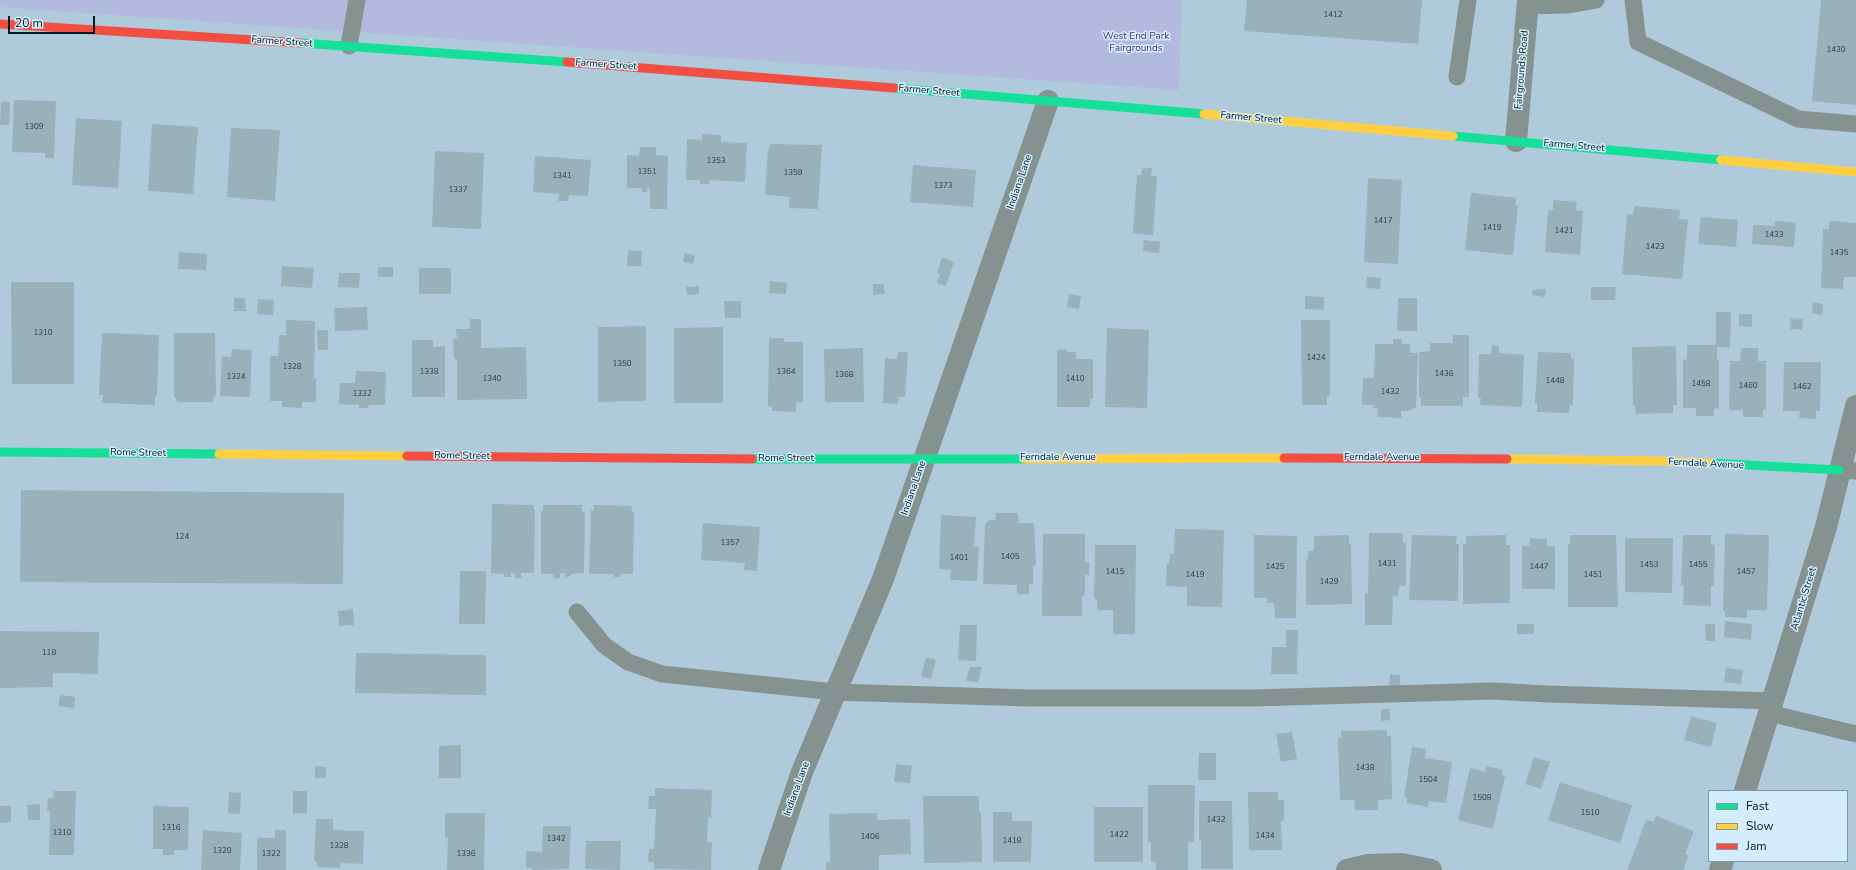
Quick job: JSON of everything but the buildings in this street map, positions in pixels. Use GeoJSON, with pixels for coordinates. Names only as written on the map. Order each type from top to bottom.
{"type":"FeatureCollection","features":[{"type":"Feature","properties":{"kind":"street","name":"Fairgrounds Road"},"geometry":{"type":"LineString","coordinates":[[1516,141],[1528,3]]}},
{"type":"Feature","properties":{"kind":"street","name":"Farmer Street"},"geometry":{"type":"LineString","coordinates":[[0,24],[349,46],[776,78],[1516,141],[1856,172]]}},
{"type":"Feature","properties":{"kind":"street","name":"Indiana Lane"},"geometry":{"type":"LineString","coordinates":[[769,870],[802,772],[883,579],[1048,101]]}},
{"type":"Feature","properties":{"kind":"street","name":"Atlantic Street"},"geometry":{"type":"LineString","coordinates":[[1745,790],[1826,527],[1848,471],[1856,406]]}},
{"type":"Feature","properties":{"kind":"street","name":"Rome Street"},"geometry":{"type":"LineString","coordinates":[[0,452],[772,459],[925,458]]}},
{"type":"Feature","properties":{"kind":"street","name":"Ferndale Avenue"},"geometry":{"type":"LineString","coordinates":[[925,458],[1421,458],[1662,461],[1848,471]]}},
{"type":"Feature","properties":{"kind":"street"},"geometry":{"type":"LineString","coordinates":[[1347,870],[1368,865],[1402,864],[1431,870]]}},
{"type":"Feature","properties":{"kind":"lane"},"geometry":{"type":"LineString","coordinates":[[349,46],[357,0]]}},
{"type":"Feature","properties":{"kind":"lane"},"geometry":{"type":"LineString","coordinates":[[1457,77],[1468,0]]}},
{"type":"Feature","properties":{"kind":"lane"},"geometry":{"type":"LineString","coordinates":[[1528,3],[1567,5],[1596,0]]}},
{"type":"Feature","properties":{"kind":"lane"},"geometry":{"type":"LineString","coordinates":[[1633,0],[1638,42],[1798,119],[1856,124]]}},
{"type":"Feature","properties":{"kind":"lane"},"geometry":{"type":"LineString","coordinates":[[577,612],[604,645],[628,662],[662,674],[835,692],[1030,698],[1253,698],[1494,691],[1771,707],[1856,734]]}},
{"type":"Feature","properties":{"kind":"green space","name":"West End Park Fairgrounds"},"geometry":{"type":"Polygon","coordinates":[[[0,0],[1182,0],[1179,90],[0,7],[0,0]]]}},
{"type":"Feature","properties":{"kind":"traffic: fast"},"geometry":{"type":"LineString","coordinates":[[301,43],[567,62]]}},
{"type":"Feature","properties":{"kind":"traffic: fast"},"geometry":{"type":"LineString","coordinates":[[894,88],[1204,114]]}},
{"type":"Feature","properties":{"kind":"traffic: fast"},"geometry":{"type":"LineString","coordinates":[[1453,136],[1721,160]]}},
{"type":"Feature","properties":{"kind":"traffic: fast"},"geometry":{"type":"LineString","coordinates":[[0,452],[219,454]]}},
{"type":"Feature","properties":{"kind":"traffic: fast"},"geometry":{"type":"LineString","coordinates":[[752,459],[1025,459]]}},
{"type":"Feature","properties":{"kind":"traffic: fast"},"geometry":{"type":"LineString","coordinates":[[1711,463],[1839,470]]}},
{"type":"Feature","properties":{"kind":"traffic: slow"},"geometry":{"type":"LineString","coordinates":[[1204,114],[1453,136]]}},
{"type":"Feature","properties":{"kind":"traffic: slow"},"geometry":{"type":"LineString","coordinates":[[1721,160],[1856,172]]}},
{"type":"Feature","properties":{"kind":"traffic: slow"},"geometry":{"type":"LineString","coordinates":[[219,454],[407,456]]}},
{"type":"Feature","properties":{"kind":"traffic: slow"},"geometry":{"type":"LineString","coordinates":[[1025,459],[1284,458]]}},
{"type":"Feature","properties":{"kind":"traffic: slow"},"geometry":{"type":"LineString","coordinates":[[1507,459],[1711,463]]}},
{"type":"Feature","properties":{"kind":"traffic: jam"},"geometry":{"type":"LineString","coordinates":[[0,24],[301,43]]}},
{"type":"Feature","properties":{"kind":"traffic: jam"},"geometry":{"type":"LineString","coordinates":[[567,62],[894,88]]}},
{"type":"Feature","properties":{"kind":"traffic: jam"},"geometry":{"type":"LineString","coordinates":[[407,456],[752,459]]}},
{"type":"Feature","properties":{"kind":"traffic: jam"},"geometry":{"type":"LineString","coordinates":[[1284,458],[1507,459]]}}]}
